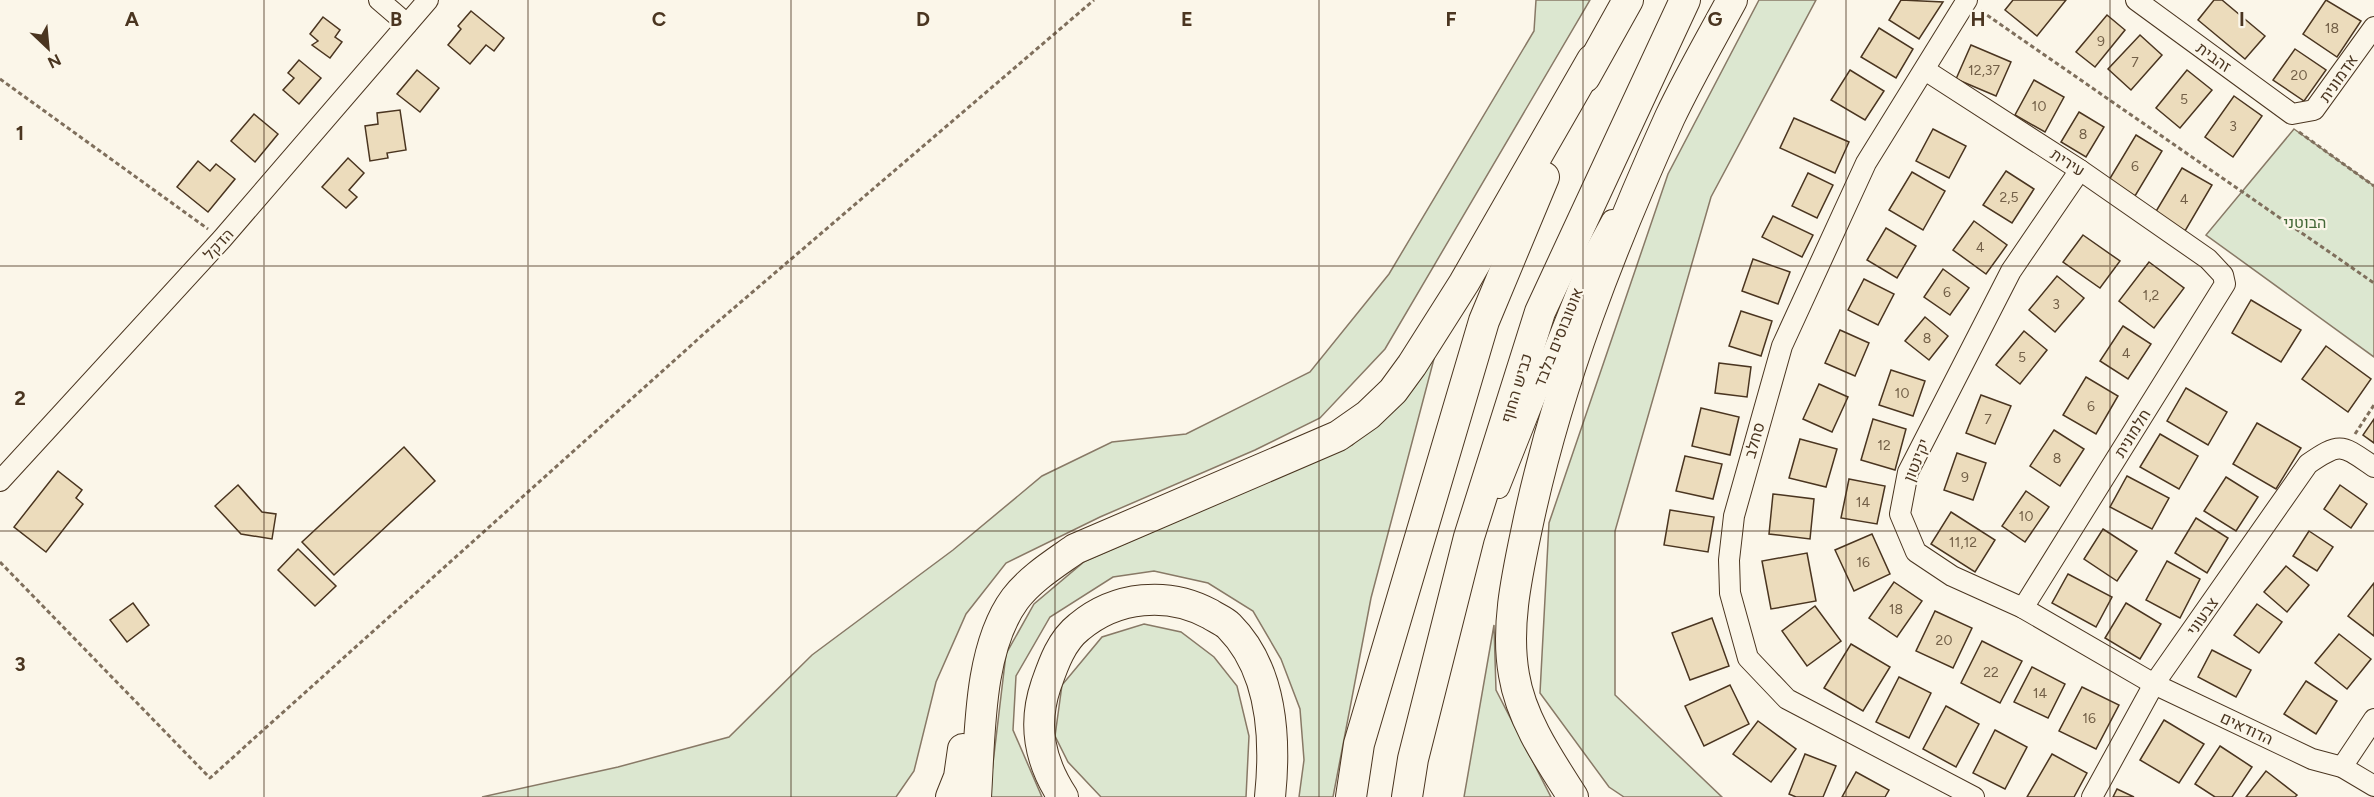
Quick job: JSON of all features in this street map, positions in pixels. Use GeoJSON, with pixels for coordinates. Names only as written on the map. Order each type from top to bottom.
{"type":"FeatureCollection","features":[{"type":"Feature","properties":{"kind":"highway"},"geometry":{"type":"LineString","coordinates":[[951,797],[959,777],[969,694],[989,622],[1014,585],[1048,558],[1338,436],[1368,415],[1394,391],[1464,283],[1628,0]]}},
{"type":"Feature","properties":{"kind":"highway","name":"כביש החוף"},"geometry":{"type":"LineString","coordinates":[[1409,797],[1413,759],[1469,537],[1540,312],[1685,0]]}},
{"type":"Feature","properties":{"kind":"highway"},"geometry":{"type":"LineString","coordinates":[[1573,797],[1529,719],[1514,675],[1511,633],[1519,567],[1536,488],[1587,313],[1671,115],[1732,0]]}},
{"type":"Feature","properties":{"kind":"highway"},"geometry":{"type":"LineString","coordinates":[[1351,797],[1359,744],[1484,321],[1592,60]]}},
{"type":"Feature","properties":{"kind":"highway"},"geometry":{"type":"LineString","coordinates":[[976,797],[985,672],[1014,601],[1037,576],[1075,549],[1120,527]]}},
{"type":"Feature","properties":{"kind":"highway"},"geometry":{"type":"LineString","coordinates":[[1063,797],[1052,780],[1041,754],[1038,724],[1042,698],[1055,658],[1077,628],[1098,613],[1128,601],[1149,599],[1191,605],[1228,625],[1243,645],[1260,675],[1271,719],[1274,761],[1270,797]]}},
{"type":"Feature","properties":{"kind":"street"},"geometry":{"type":"LineString","coordinates":[[379,0],[407,24]]}},
{"type":"Feature","properties":{"kind":"street","name":"הדקל"},"geometry":{"type":"LineString","coordinates":[[0,481],[222,239],[428,0]]}},
{"type":"Feature","properties":{"kind":"street","name":"סחלב"},"geometry":{"type":"LineString","coordinates":[[1967,0],[1866,163],[1782,346],[1734,516],[1729,560],[1730,592],[1748,658],[1787,699],[1974,797]]}},
{"type":"Feature","properties":{"kind":"street","name":"זהבית"},"geometry":{"type":"LineString","coordinates":[[2136,0],[2159,7],[2292,114]]}},
{"type":"Feature","properties":{"kind":"street","name":"אדמונית"},"geometry":{"type":"LineString","coordinates":[[2292,114],[2314,110],[2374,27]]}},
{"type":"Feature","properties":{"kind":"street","name":"עירית"},"geometry":{"type":"LineString","coordinates":[[1925,70],[2080,170],[2208,259]]}},
{"type":"Feature","properties":{"kind":"street","name":"אוטובוסים בלבד"},"geometry":{"type":"LineString","coordinates":[[1445,638],[1520,429],[1588,264],[1671,115]]}},
{"type":"Feature","properties":{"kind":"street","name":"יקינטון"},"geometry":{"type":"LineString","coordinates":[[2080,170],[2011,270],[1908,472],[1900,514],[1916,552],[1952,576],[2023,608],[2154,684]]}},
{"type":"Feature","properties":{"kind":"street","name":"חלמונית"},"geometry":{"type":"LineString","coordinates":[[2023,608],[2225,284],[2223,275],[2208,259]]}},
{"type":"Feature","properties":{"kind":"street"},"geometry":{"type":"LineString","coordinates":[[2338,449],[2374,467]]}},
{"type":"Feature","properties":{"kind":"street","name":"צבעוני"},"geometry":{"type":"LineString","coordinates":[[2092,797],[2154,684],[2308,465],[2338,449]]}},
{"type":"Feature","properties":{"kind":"street","name":"הדודאים"},"geometry":{"type":"LineString","coordinates":[[2154,684],[2312,759],[2342,767],[2374,786]]}},
{"type":"Feature","properties":{"kind":"street"},"geometry":{"type":"LineString","coordinates":[[2342,767],[2374,719]]}},
{"type":"Feature","properties":{"kind":"path"},"geometry":{"type":"LineString","coordinates":[[0,562],[210,778],[707,331],[1094,0]]}},
{"type":"Feature","properties":{"kind":"path"},"geometry":{"type":"LineString","coordinates":[[1967,0],[2374,283]]}},
{"type":"Feature","properties":{"kind":"path"},"geometry":{"type":"LineString","coordinates":[[0,79],[222,239]]}},
{"type":"Feature","properties":{"kind":"path"},"geometry":{"type":"LineString","coordinates":[[2292,114],[2294,129],[2374,186]]}},
{"type":"Feature","properties":{"kind":"path"},"geometry":{"type":"LineString","coordinates":[[2338,449],[2374,405]]}},
{"type":"Feature","properties":{"kind":"green space"},"geometry":{"type":"Polygon","coordinates":[[[1536,0],[1590,0],[1385,349],[1320,418],[1255,450],[1100,517],[1006,563],[966,614],[936,682],[914,771],[896,797],[482,797],[618,767],[729,737],[812,655],[953,550],[1042,476],[1112,442],[1186,434],[1310,372],[1389,274],[1534,31],[1536,0]]]}},
{"type":"Feature","properties":{"kind":"green space"},"geometry":{"type":"Polygon","coordinates":[[[1759,0],[1816,0],[1711,197],[1615,531],[1615,695],[1722,797],[1624,797],[1609,787],[1540,693],[1549,523],[1668,174],[1759,0]]]}},
{"type":"Feature","properties":{"kind":"green space","name":"הבוטני"},"geometry":{"type":"Polygon","coordinates":[[[2294,129],[2374,186],[2374,357],[2206,235],[2294,129]]]}},
{"type":"Feature","properties":{"kind":"green space"},"geometry":{"type":"Polygon","coordinates":[[[1435,355],[1371,598],[1333,797],[1299,797],[1304,760],[1300,709],[1281,659],[1253,611],[1208,583],[1154,571],[1113,577],[1050,617],[1016,676],[1013,730],[1042,797],[989,797],[1006,654],[1034,604],[1085,561],[1352,445],[1399,402],[1435,355]]]}},
{"type":"Feature","properties":{"kind":"green space"},"geometry":{"type":"Polygon","coordinates":[[[1144,624],[1181,632],[1214,657],[1237,686],[1249,736],[1246,797],[1101,797],[1068,762],[1055,736],[1062,685],[1102,637],[1144,624]]]}},
{"type":"Feature","properties":{"kind":"green space"},"geometry":{"type":"Polygon","coordinates":[[[1494,625],[1496,690],[1551,797],[1464,797],[1494,625]]]}},
{"type":"Feature","properties":{"kind":"building"},"geometry":{"type":"Polygon","coordinates":[[[1901,0],[1943,2],[1919,39],[1889,20],[1901,0]]]}},
{"type":"Feature","properties":{"kind":"building"},"geometry":{"type":"Polygon","coordinates":[[[2013,0],[2066,0],[2037,36],[2005,10],[2013,0]]]}},
{"type":"Feature","properties":{"kind":"building"},"geometry":{"type":"Polygon","coordinates":[[[2214,0],[2222,0],[2265,36],[2245,59],[2198,20],[2214,0]]]}},
{"type":"Feature","properties":{"kind":"building"},"geometry":{"type":"Polygon","coordinates":[[[2326,0],[2361,21],[2337,57],[2303,34],[2326,0]]]}},
{"type":"Feature","properties":{"kind":"building"},"geometry":{"type":"Polygon","coordinates":[[[471,11],[504,38],[494,51],[486,45],[470,64],[448,45],[461,29],[458,26],[471,11]]]}},
{"type":"Feature","properties":{"kind":"building"},"geometry":{"type":"Polygon","coordinates":[[[2107,15],[2125,30],[2095,67],[2076,52],[2107,15]]]}},
{"type":"Feature","properties":{"kind":"building"},"geometry":{"type":"Polygon","coordinates":[[[323,17],[340,30],[335,37],[342,42],[330,58],[312,45],[318,41],[310,34],[323,17]]]}},
{"type":"Feature","properties":{"kind":"building"},"geometry":{"type":"Polygon","coordinates":[[[1879,28],[1913,49],[1896,78],[1861,57],[1879,28]]]}},
{"type":"Feature","properties":{"kind":"building"},"geometry":{"type":"Polygon","coordinates":[[[2140,35],[2162,55],[2131,90],[2108,69],[2140,35]]]}},
{"type":"Feature","properties":{"kind":"building"},"geometry":{"type":"Polygon","coordinates":[[[1971,45],[2011,62],[1996,96],[1956,79],[1971,45]]]}},
{"type":"Feature","properties":{"kind":"building"},"geometry":{"type":"Polygon","coordinates":[[[2295,49],[2326,70],[2304,101],[2273,80],[2295,49]]]}},
{"type":"Feature","properties":{"kind":"building"},"geometry":{"type":"Polygon","coordinates":[[[299,60],[321,78],[299,104],[283,90],[294,78],[288,73],[299,60]]]}},
{"type":"Feature","properties":{"kind":"building"},"geometry":{"type":"Polygon","coordinates":[[[417,70],[439,88],[420,112],[397,94],[417,70]]]}},
{"type":"Feature","properties":{"kind":"building"},"geometry":{"type":"Polygon","coordinates":[[[1850,70],[1884,91],[1865,120],[1831,100],[1850,70]]]}},
{"type":"Feature","properties":{"kind":"building"},"geometry":{"type":"Polygon","coordinates":[[[2187,70],[2212,90],[2180,128],[2156,108],[2187,70]]]}},
{"type":"Feature","properties":{"kind":"building"},"geometry":{"type":"Polygon","coordinates":[[[2034,80],[2064,97],[2045,132],[2015,115],[2034,80]]]}},
{"type":"Feature","properties":{"kind":"building"},"geometry":{"type":"Polygon","coordinates":[[[2234,96],[2262,116],[2233,157],[2205,137],[2234,96]]]}},
{"type":"Feature","properties":{"kind":"building"},"geometry":{"type":"Polygon","coordinates":[[[400,110],[406,150],[387,153],[388,158],[370,161],[365,126],[378,124],[377,113],[400,110]]]}},
{"type":"Feature","properties":{"kind":"building"},"geometry":{"type":"Polygon","coordinates":[[[2079,112],[2104,127],[2086,157],[2061,142],[2079,112]]]}},
{"type":"Feature","properties":{"kind":"building"},"geometry":{"type":"Polygon","coordinates":[[[254,114],[278,134],[255,162],[231,141],[254,114]]]}},
{"type":"Feature","properties":{"kind":"building"},"geometry":{"type":"Polygon","coordinates":[[[1794,118],[1849,142],[1835,173],[1780,148],[1794,118]]]}},
{"type":"Feature","properties":{"kind":"building"},"geometry":{"type":"Polygon","coordinates":[[[1933,129],[1966,146],[1949,178],[1916,161],[1933,129]]]}},
{"type":"Feature","properties":{"kind":"building"},"geometry":{"type":"Polygon","coordinates":[[[2136,135],[2162,151],[2135,196],[2109,180],[2136,135]]]}},
{"type":"Feature","properties":{"kind":"building"},"geometry":{"type":"Polygon","coordinates":[[[348,158],[364,173],[349,190],[357,197],[346,208],[322,187],[348,158]]]}},
{"type":"Feature","properties":{"kind":"building"},"geometry":{"type":"Polygon","coordinates":[[[198,161],[210,171],[216,164],[235,179],[208,212],[177,187],[198,161]]]}},
{"type":"Feature","properties":{"kind":"building"},"geometry":{"type":"Polygon","coordinates":[[[2182,168],[2212,185],[2185,231],[2155,213],[2182,168]]]}},
{"type":"Feature","properties":{"kind":"building"},"geometry":{"type":"Polygon","coordinates":[[[2006,171],[2034,189],[2012,223],[1983,205],[2006,171]]]}},
{"type":"Feature","properties":{"kind":"building"},"geometry":{"type":"Polygon","coordinates":[[[1912,172],[1945,191],[1923,230],[1889,210],[1912,172]]]}},
{"type":"Feature","properties":{"kind":"building"},"geometry":{"type":"Polygon","coordinates":[[[1808,173],[1833,185],[1817,218],[1792,206],[1808,173]]]}},
{"type":"Feature","properties":{"kind":"building"},"geometry":{"type":"Polygon","coordinates":[[[1773,216],[1813,235],[1802,257],[1762,237],[1773,216]]]}},
{"type":"Feature","properties":{"kind":"building"},"geometry":{"type":"Polygon","coordinates":[[[1974,221],[2007,245],[1986,274],[1953,250],[1974,221]]]}},
{"type":"Feature","properties":{"kind":"building"},"geometry":{"type":"Polygon","coordinates":[[[1886,228],[1916,246],[1897,278],[1867,260],[1886,228]]]}},
{"type":"Feature","properties":{"kind":"building"},"geometry":{"type":"Polygon","coordinates":[[[2083,235],[2120,261],[2100,288],[2063,262],[2083,235]]]}},
{"type":"Feature","properties":{"kind":"building"},"geometry":{"type":"Polygon","coordinates":[[[1753,259],[1790,272],[1778,304],[1742,291],[1753,259]]]}},
{"type":"Feature","properties":{"kind":"building"},"geometry":{"type":"Polygon","coordinates":[[[2149,262],[2184,288],[2154,328],[2119,301],[2149,262]]]}},
{"type":"Feature","properties":{"kind":"building"},"geometry":{"type":"Polygon","coordinates":[[[1943,269],[1969,288],[1950,315],[1924,297],[1943,269]]]}},
{"type":"Feature","properties":{"kind":"building"},"geometry":{"type":"Polygon","coordinates":[[[2057,276],[2084,298],[2055,332],[2029,310],[2057,276]]]}},
{"type":"Feature","properties":{"kind":"building"},"geometry":{"type":"Polygon","coordinates":[[[1864,279],[1894,294],[1878,325],[1848,310],[1864,279]]]}},
{"type":"Feature","properties":{"kind":"building"},"geometry":{"type":"Polygon","coordinates":[[[2251,300],[2301,330],[2281,362],[2232,333],[2251,300]]]}},
{"type":"Feature","properties":{"kind":"building"},"geometry":{"type":"Polygon","coordinates":[[[1741,311],[1772,321],[1761,356],[1729,346],[1741,311]]]}},
{"type":"Feature","properties":{"kind":"building"},"geometry":{"type":"Polygon","coordinates":[[[1925,317],[1948,336],[1929,360],[1905,341],[1925,317]]]}},
{"type":"Feature","properties":{"kind":"building"},"geometry":{"type":"Polygon","coordinates":[[[2123,326],[2151,344],[2128,379],[2100,361],[2123,326]]]}},
{"type":"Feature","properties":{"kind":"building"},"geometry":{"type":"Polygon","coordinates":[[[1840,330],[1869,343],[1855,376],[1825,363],[1840,330]]]}},
{"type":"Feature","properties":{"kind":"building"},"geometry":{"type":"Polygon","coordinates":[[[2024,331],[2047,350],[2020,384],[1996,365],[2024,331]]]}},
{"type":"Feature","properties":{"kind":"building"},"geometry":{"type":"Polygon","coordinates":[[[2326,346],[2371,379],[2348,412],[2302,379],[2326,346]]]}},
{"type":"Feature","properties":{"kind":"building"},"geometry":{"type":"Polygon","coordinates":[[[1719,363],[1751,367],[1747,397],[1715,393],[1719,363]]]}},
{"type":"Feature","properties":{"kind":"building"},"geometry":{"type":"Polygon","coordinates":[[[1891,370],[1925,381],[1913,416],[1879,405],[1891,370]]]}},
{"type":"Feature","properties":{"kind":"building"},"geometry":{"type":"Polygon","coordinates":[[[2086,377],[2118,396],[2096,434],[2063,415],[2086,377]]]}},
{"type":"Feature","properties":{"kind":"building"},"geometry":{"type":"Polygon","coordinates":[[[1819,384],[1848,397],[1832,432],[1803,419],[1819,384]]]}},
{"type":"Feature","properties":{"kind":"building"},"geometry":{"type":"Polygon","coordinates":[[[2186,388],[2227,412],[2208,445],[2167,421],[2186,388]]]}},
{"type":"Feature","properties":{"kind":"building"},"geometry":{"type":"Polygon","coordinates":[[[1981,395],[2011,406],[1995,444],[1966,433],[1981,395]]]}},
{"type":"Feature","properties":{"kind":"building"},"geometry":{"type":"Polygon","coordinates":[[[1701,408],[1739,417],[1730,455],[1692,446],[1701,408]]]}},
{"type":"Feature","properties":{"kind":"building"},"geometry":{"type":"Polygon","coordinates":[[[1873,419],[1906,429],[1895,470],[1861,460],[1873,419]]]}},
{"type":"Feature","properties":{"kind":"building"},"geometry":{"type":"Polygon","coordinates":[[[2374,419],[2374,443],[2363,435],[2374,419]]]}},
{"type":"Feature","properties":{"kind":"building"},"geometry":{"type":"Polygon","coordinates":[[[2257,423],[2301,448],[2276,489],[2233,464],[2257,423]]]}},
{"type":"Feature","properties":{"kind":"building"},"geometry":{"type":"Polygon","coordinates":[[[2054,430],[2084,449],[2060,486],[2030,466],[2054,430]]]}},
{"type":"Feature","properties":{"kind":"building"},"geometry":{"type":"Polygon","coordinates":[[[2160,434],[2198,456],[2179,489],[2140,467],[2160,434]]]}},
{"type":"Feature","properties":{"kind":"building"},"geometry":{"type":"Polygon","coordinates":[[[1800,439],[1837,449],[1826,487],[1789,478],[1800,439]]]}},
{"type":"Feature","properties":{"kind":"building"},"geometry":{"type":"Polygon","coordinates":[[[404,447],[435,481],[334,575],[302,542],[404,447]]]}},
{"type":"Feature","properties":{"kind":"building"},"geometry":{"type":"Polygon","coordinates":[[[1957,453],[1986,463],[1973,500],[1944,490],[1957,453]]]}},
{"type":"Feature","properties":{"kind":"building"},"geometry":{"type":"Polygon","coordinates":[[[1685,456],[1722,464],[1713,499],[1676,491],[1685,456]]]}},
{"type":"Feature","properties":{"kind":"building"},"geometry":{"type":"Polygon","coordinates":[[[58,471],[82,490],[76,498],[83,504],[46,552],[14,527],[58,471]]]}},
{"type":"Feature","properties":{"kind":"building"},"geometry":{"type":"Polygon","coordinates":[[[2127,476],[2169,498],[2152,529],[2110,507],[2127,476]]]}},
{"type":"Feature","properties":{"kind":"building"},"geometry":{"type":"Polygon","coordinates":[[[2226,477],[2258,497],[2236,531],[2204,511],[2226,477]]]}},
{"type":"Feature","properties":{"kind":"building"},"geometry":{"type":"Polygon","coordinates":[[[1849,479],[1885,486],[1877,524],[1841,518],[1849,479]]]}},
{"type":"Feature","properties":{"kind":"building"},"geometry":{"type":"Polygon","coordinates":[[[238,485],[262,512],[276,514],[272,539],[241,534],[215,506],[238,485]]]}},
{"type":"Feature","properties":{"kind":"building"},"geometry":{"type":"Polygon","coordinates":[[[2340,485],[2367,504],[2351,528],[2324,509],[2340,485]]]}},
{"type":"Feature","properties":{"kind":"building"},"geometry":{"type":"Polygon","coordinates":[[[2026,491],[2049,507],[2025,542],[2002,526],[2026,491]]]}},
{"type":"Feature","properties":{"kind":"building"},"geometry":{"type":"Polygon","coordinates":[[[1773,494],[1814,499],[1810,539],[1769,534],[1773,494]]]}},
{"type":"Feature","properties":{"kind":"building"},"geometry":{"type":"Polygon","coordinates":[[[1670,510],[1714,517],[1708,552],[1664,545],[1670,510]]]}},
{"type":"Feature","properties":{"kind":"building"},"geometry":{"type":"Polygon","coordinates":[[[1951,512],[1995,540],[1975,572],[1931,544],[1951,512]]]}},
{"type":"Feature","properties":{"kind":"building"},"geometry":{"type":"Polygon","coordinates":[[[2196,518],[2228,538],[2207,573],[2175,553],[2196,518]]]}},
{"type":"Feature","properties":{"kind":"building"},"geometry":{"type":"Polygon","coordinates":[[[2103,529],[2137,551],[2117,581],[2084,559],[2103,529]]]}},
{"type":"Feature","properties":{"kind":"building"},"geometry":{"type":"Polygon","coordinates":[[[2309,531],[2333,547],[2317,571],[2293,556],[2309,531]]]}},
{"type":"Feature","properties":{"kind":"building"},"geometry":{"type":"Polygon","coordinates":[[[1872,534],[1890,574],[1854,591],[1835,550],[1872,534]]]}},
{"type":"Feature","properties":{"kind":"building"},"geometry":{"type":"Polygon","coordinates":[[[298,549],[336,586],[315,606],[278,570],[298,549]]]}},
{"type":"Feature","properties":{"kind":"building"},"geometry":{"type":"Polygon","coordinates":[[[1807,553],[1816,601],[1771,609],[1762,561],[1807,553]]]}},
{"type":"Feature","properties":{"kind":"building"},"geometry":{"type":"Polygon","coordinates":[[[2167,561],[2200,579],[2180,618],[2146,600],[2167,561]]]}},
{"type":"Feature","properties":{"kind":"building"},"geometry":{"type":"Polygon","coordinates":[[[2286,566],[2309,585],[2287,612],[2264,592],[2286,566]]]}},
{"type":"Feature","properties":{"kind":"building"},"geometry":{"type":"Polygon","coordinates":[[[2068,574],[2112,597],[2096,627],[2052,603],[2068,574]]]}},
{"type":"Feature","properties":{"kind":"building"},"geometry":{"type":"Polygon","coordinates":[[[1894,582],[1922,601],[1897,637],[1869,618],[1894,582]]]}},
{"type":"Feature","properties":{"kind":"building"},"geometry":{"type":"Polygon","coordinates":[[[2374,583],[2374,636],[2348,616],[2374,583]]]}},
{"type":"Feature","properties":{"kind":"building"},"geometry":{"type":"Polygon","coordinates":[[[133,603],[149,625],[127,642],[110,620],[133,603]]]}},
{"type":"Feature","properties":{"kind":"building"},"geometry":{"type":"Polygon","coordinates":[[[2126,603],[2161,624],[2140,659],[2105,638],[2126,603]]]}},
{"type":"Feature","properties":{"kind":"building"},"geometry":{"type":"Polygon","coordinates":[[[2257,604],[2282,622],[2259,653],[2234,635],[2257,604]]]}},
{"type":"Feature","properties":{"kind":"building"},"geometry":{"type":"Polygon","coordinates":[[[1815,606],[1841,641],[1807,666],[1782,631],[1815,606]]]}},
{"type":"Feature","properties":{"kind":"building"},"geometry":{"type":"Polygon","coordinates":[[[1935,611],[1972,628],[1953,668],[1916,651],[1935,611]]]}},
{"type":"Feature","properties":{"kind":"building"},"geometry":{"type":"Polygon","coordinates":[[[1712,618],[1729,666],[1690,680],[1672,633],[1712,618]]]}},
{"type":"Feature","properties":{"kind":"building"},"geometry":{"type":"Polygon","coordinates":[[[2339,634],[2371,659],[2347,689],[2315,663],[2339,634]]]}},
{"type":"Feature","properties":{"kind":"building"},"geometry":{"type":"Polygon","coordinates":[[[1982,641],[2022,661],[2000,703],[1961,683],[1982,641]]]}},
{"type":"Feature","properties":{"kind":"building"},"geometry":{"type":"Polygon","coordinates":[[[1851,644],[1890,667],[1863,711],[1824,688],[1851,644]]]}},
{"type":"Feature","properties":{"kind":"building"},"geometry":{"type":"Polygon","coordinates":[[[2212,650],[2251,670],[2236,697],[2198,677],[2212,650]]]}},
{"type":"Feature","properties":{"kind":"building"},"geometry":{"type":"Polygon","coordinates":[[[2032,667],[2065,684],[2048,718],[2014,702],[2032,667]]]}},
{"type":"Feature","properties":{"kind":"building"},"geometry":{"type":"Polygon","coordinates":[[[1899,677],[1931,693],[1909,738],[1876,722],[1899,677]]]}},
{"type":"Feature","properties":{"kind":"building"},"geometry":{"type":"Polygon","coordinates":[[[2306,681],[2337,701],[2316,734],[2284,714],[2306,681]]]}},
{"type":"Feature","properties":{"kind":"building"},"geometry":{"type":"Polygon","coordinates":[[[1730,685],[1749,724],[1704,746],[1685,706],[1730,685]]]}},
{"type":"Feature","properties":{"kind":"building"},"geometry":{"type":"Polygon","coordinates":[[[2082,687],[2119,705],[2096,749],[2059,731],[2082,687]]]}},
{"type":"Feature","properties":{"kind":"building"},"geometry":{"type":"Polygon","coordinates":[[[1946,706],[1979,724],[1956,767],[1923,749],[1946,706]]]}},
{"type":"Feature","properties":{"kind":"building"},"geometry":{"type":"Polygon","coordinates":[[[2164,720],[2204,744],[2179,783],[2140,760],[2164,720]]]}},
{"type":"Feature","properties":{"kind":"building"},"geometry":{"type":"Polygon","coordinates":[[[1758,721],[1796,749],[1771,782],[1733,754],[1758,721]]]}},
{"type":"Feature","properties":{"kind":"building"},"geometry":{"type":"Polygon","coordinates":[[[1995,730],[2027,747],[2005,789],[1973,773],[1995,730]]]}},
{"type":"Feature","properties":{"kind":"building"},"geometry":{"type":"Polygon","coordinates":[[[2220,746],[2252,767],[2232,797],[2215,797],[2195,784],[2220,746]]]}},
{"type":"Feature","properties":{"kind":"building"},"geometry":{"type":"Polygon","coordinates":[[[1805,754],[1836,766],[1823,797],[1796,797],[1789,794],[1805,754]]]}},
{"type":"Feature","properties":{"kind":"building"},"geometry":{"type":"Polygon","coordinates":[[[2052,754],[2087,773],[2074,797],[2027,797],[2052,754]]]}},
{"type":"Feature","properties":{"kind":"building"},"geometry":{"type":"Polygon","coordinates":[[[2266,771],[2297,795],[2295,797],[2246,797],[2266,771]]]}},
{"type":"Feature","properties":{"kind":"building"},"geometry":{"type":"Polygon","coordinates":[[[1856,772],[1889,790],[1885,797],[1842,797],[1856,772]]]}},
{"type":"Feature","properties":{"kind":"building"},"geometry":{"type":"Polygon","coordinates":[[[2117,789],[2134,797],[2113,797],[2117,789]]]}}]}
